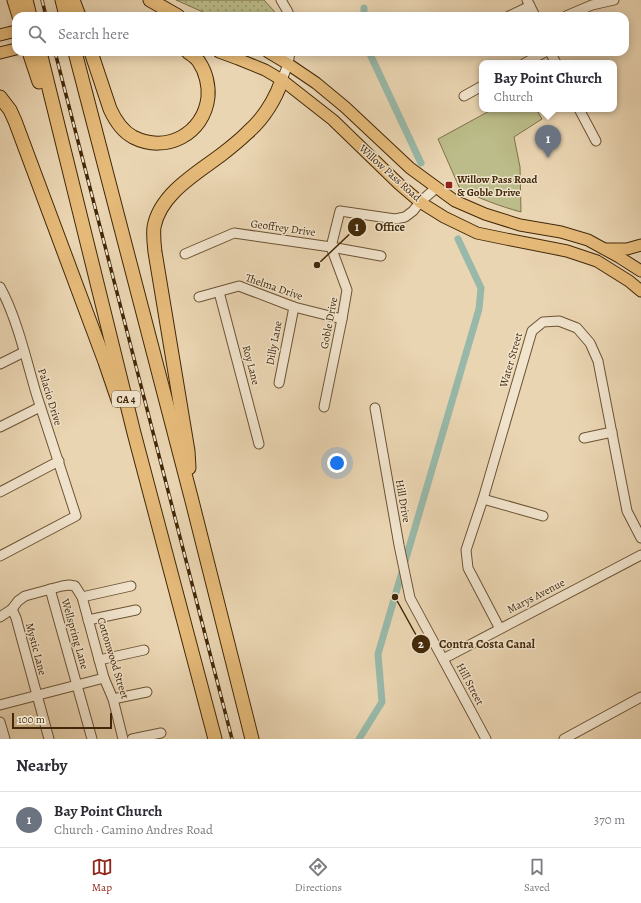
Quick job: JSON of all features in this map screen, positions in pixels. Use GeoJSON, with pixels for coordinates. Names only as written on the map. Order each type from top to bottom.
{"type":"FeatureCollection","features":[{"type":"Feature","properties":{"kind":"highway"},"geometry":{"type":"LineString","coordinates":[[62,0],[65,12]]}},
{"type":"Feature","properties":{"kind":"highway"},"geometry":{"type":"LineString","coordinates":[[73,0],[78,12]]}},
{"type":"Feature","properties":{"kind":"highway"},"geometry":{"type":"LineString","coordinates":[[150,0],[171,12]]}},
{"type":"Feature","properties":{"kind":"highway","name":"CA 4"},"geometry":{"type":"LineString","coordinates":[[36,56],[67,163],[134,433],[215,739]]}},
{"type":"Feature","properties":{"kind":"highway"},"geometry":{"type":"LineString","coordinates":[[77,56],[252,739]]}},
{"type":"Feature","properties":{"kind":"highway"},"geometry":{"type":"LineString","coordinates":[[92,56],[110,109],[120,126],[132,136],[145,142],[159,144],[173,141],[186,135],[196,128],[203,117],[209,90],[206,76],[199,62],[192,56]]}},
{"type":"Feature","properties":{"kind":"highway"},"geometry":{"type":"LineString","coordinates":[[191,497],[188,451],[153,239],[154,226],[160,210],[174,191],[198,171],[223,154],[262,118],[277,95],[282,80]]}},
{"type":"Feature","properties":{"kind":"highway"},"geometry":{"type":"LineString","coordinates":[[0,97],[10,110],[15,121],[105,362],[120,408],[134,433]]}},
{"type":"Feature","properties":{"kind":"main road"},"geometry":{"type":"LineString","coordinates":[[0,35],[12,32]]}},
{"type":"Feature","properties":{"kind":"main road"},"geometry":{"type":"LineString","coordinates":[[0,53],[12,50]]}},
{"type":"Feature","properties":{"kind":"main road","name":"Willow Pass Road"},"geometry":{"type":"LineString","coordinates":[[230,56],[265,70],[282,80],[333,120],[399,184],[420,202],[444,217],[477,233],[566,251],[597,261],[629,281],[641,291]]}},
{"type":"Feature","properties":{"kind":"main road","name":"Willow Pass Road"},"geometry":{"type":"LineString","coordinates":[[275,56],[316,83],[345,107],[410,168],[455,201],[485,214],[520,225],[562,232],[588,240],[640,268]]}},
{"type":"Feature","properties":{"kind":"main road"},"geometry":{"type":"LineString","coordinates":[[605,249],[628,249],[641,245]]}},
{"type":"Feature","properties":{"kind":"street"},"geometry":{"type":"LineString","coordinates":[[280,0],[287,12]]}},
{"type":"Feature","properties":{"kind":"street"},"geometry":{"type":"LineString","coordinates":[[575,12],[592,5],[614,0]]}},
{"type":"Feature","properties":{"kind":"street"},"geometry":{"type":"LineString","coordinates":[[515,12],[529,3]]}},
{"type":"Feature","properties":{"kind":"street"},"geometry":{"type":"LineString","coordinates":[[282,80],[289,56]]}},
{"type":"Feature","properties":{"kind":"street"},"geometry":{"type":"LineString","coordinates":[[464,96],[479,88]]}},
{"type":"Feature","properties":{"kind":"street"},"geometry":{"type":"LineString","coordinates":[[581,112],[596,141]]}},
{"type":"Feature","properties":{"kind":"street"},"geometry":{"type":"LineString","coordinates":[[331,247],[340,211],[395,218],[405,217],[414,211],[420,202],[436,188]]}},
{"type":"Feature","properties":{"kind":"street","name":"Geoffrey Drive"},"geometry":{"type":"LineString","coordinates":[[185,254],[234,233],[381,256]]}},
{"type":"Feature","properties":{"kind":"street","name":"Goble Drive"},"geometry":{"type":"LineString","coordinates":[[324,407],[347,290],[331,247]]}},
{"type":"Feature","properties":{"kind":"street"},"geometry":{"type":"LineString","coordinates":[[629,281],[640,268]]}},
{"type":"Feature","properties":{"kind":"street","name":"Palacio Drive"},"geometry":{"type":"LineString","coordinates":[[0,286],[3,299],[16,324],[40,406],[76,516],[0,556]]}},
{"type":"Feature","properties":{"kind":"street","name":"Thelma Drive"},"geometry":{"type":"LineString","coordinates":[[199,297],[240,286],[294,307],[342,319]]}},
{"type":"Feature","properties":{"kind":"street","name":"Roy Lane"},"geometry":{"type":"LineString","coordinates":[[219,292],[259,444]]}},
{"type":"Feature","properties":{"kind":"street","name":"Dilly Lane"},"geometry":{"type":"LineString","coordinates":[[279,383],[294,307]]}},
{"type":"Feature","properties":{"kind":"street","name":"Water Street"},"geometry":{"type":"LineString","coordinates":[[500,629],[468,568],[466,550],[483,499],[532,331],[543,322],[559,321],[577,328],[590,343],[598,361],[627,511],[641,538]]}},
{"type":"Feature","properties":{"kind":"street"},"geometry":{"type":"LineString","coordinates":[[0,364],[24,352]]}},
{"type":"Feature","properties":{"kind":"street"},"geometry":{"type":"LineString","coordinates":[[0,428],[40,406]]}},
{"type":"Feature","properties":{"kind":"street","name":"Hill Drive"},"geometry":{"type":"LineString","coordinates":[[374,408],[410,598]]}},
{"type":"Feature","properties":{"kind":"street"},"geometry":{"type":"LineString","coordinates":[[584,438],[612,432]]}},
{"type":"Feature","properties":{"kind":"street"},"geometry":{"type":"LineString","coordinates":[[0,492],[59,461]]}},
{"type":"Feature","properties":{"kind":"street"},"geometry":{"type":"LineString","coordinates":[[483,499],[543,516]]}},
{"type":"Feature","properties":{"kind":"street","name":"Marys Avenue"},"geometry":{"type":"LineString","coordinates":[[443,659],[641,555]]}},
{"type":"Feature","properties":{"kind":"street","name":"Cottonwood Street"},"geometry":{"type":"LineString","coordinates":[[50,589],[69,585],[75,586],[82,596],[104,678],[113,699],[123,739]]}},
{"type":"Feature","properties":{"kind":"street"},"geometry":{"type":"LineString","coordinates":[[82,596],[131,586]]}},
{"type":"Feature","properties":{"kind":"street"},"geometry":{"type":"LineString","coordinates":[[0,617],[12,609],[18,601],[25,596],[50,589]]}},
{"type":"Feature","properties":{"kind":"street","name":"Wellspring Lane"},"geometry":{"type":"LineString","coordinates":[[50,589],[92,739]]}},
{"type":"Feature","properties":{"kind":"street","name":"Hill Street"},"geometry":{"type":"LineString","coordinates":[[410,598],[486,739]]}},
{"type":"Feature","properties":{"kind":"street","name":"Mystic Lane"},"geometry":{"type":"LineString","coordinates":[[12,609],[16,618],[49,739]]}},
{"type":"Feature","properties":{"kind":"street"},"geometry":{"type":"LineString","coordinates":[[88,620],[136,610]]}},
{"type":"Feature","properties":{"kind":"street"},"geometry":{"type":"LineString","coordinates":[[99,660],[144,650]]}},
{"type":"Feature","properties":{"kind":"street"},"geometry":{"type":"LineString","coordinates":[[0,705],[104,678]]}},
{"type":"Feature","properties":{"kind":"street"},"geometry":{"type":"LineString","coordinates":[[113,699],[147,692]]}},
{"type":"Feature","properties":{"kind":"street"},"geometry":{"type":"LineString","coordinates":[[564,739],[641,697]]}},
{"type":"Feature","properties":{"kind":"street"},"geometry":{"type":"LineString","coordinates":[[0,722],[5,739]]}},
{"type":"Feature","properties":{"kind":"street"},"geometry":{"type":"LineString","coordinates":[[132,739],[161,733]]}},
{"type":"Feature","properties":{"kind":"green space"},"geometry":{"type":"Polygon","coordinates":[[[176,0],[264,0],[274,12],[203,12],[176,0]]]}},
{"type":"Feature","properties":{"kind":"green space"},"geometry":{"type":"Polygon","coordinates":[[[488,112],[538,112],[542,119],[514,137],[520,167],[521,212],[490,202],[460,189],[438,139],[488,112]]]}},
{"type":"Feature","properties":{"kind":"waterway"},"geometry":{"type":"LineString","coordinates":[[371,56],[421,163]]}},
{"type":"Feature","properties":{"kind":"waterway"},"geometry":{"type":"LineString","coordinates":[[359,739],[382,702],[378,654],[479,309],[481,288],[458,239]]}},
{"type":"Feature","properties":{"kind":"railway"},"geometry":{"type":"LineString","coordinates":[[42,0],[45,12]]}},
{"type":"Feature","properties":{"kind":"railway"},"geometry":{"type":"LineString","coordinates":[[56,56],[232,739]]}},
{"type":"Feature","properties":{"kind":"place","name":"Bay Point Church"},"geometry":{"type":"Point","coordinates":[548,158]}},
{"type":"Feature","properties":{"kind":"place","name":"Willow Pass Road & Goble Drive"},"geometry":{"type":"Point","coordinates":[449,185]}},
{"type":"Feature","properties":{"kind":"place","name":"Office"},"geometry":{"type":"Point","coordinates":[317,265]}},
{"type":"Feature","properties":{"kind":"place","name":"Contra Costa Canal"},"geometry":{"type":"Point","coordinates":[395,597]}}]}
